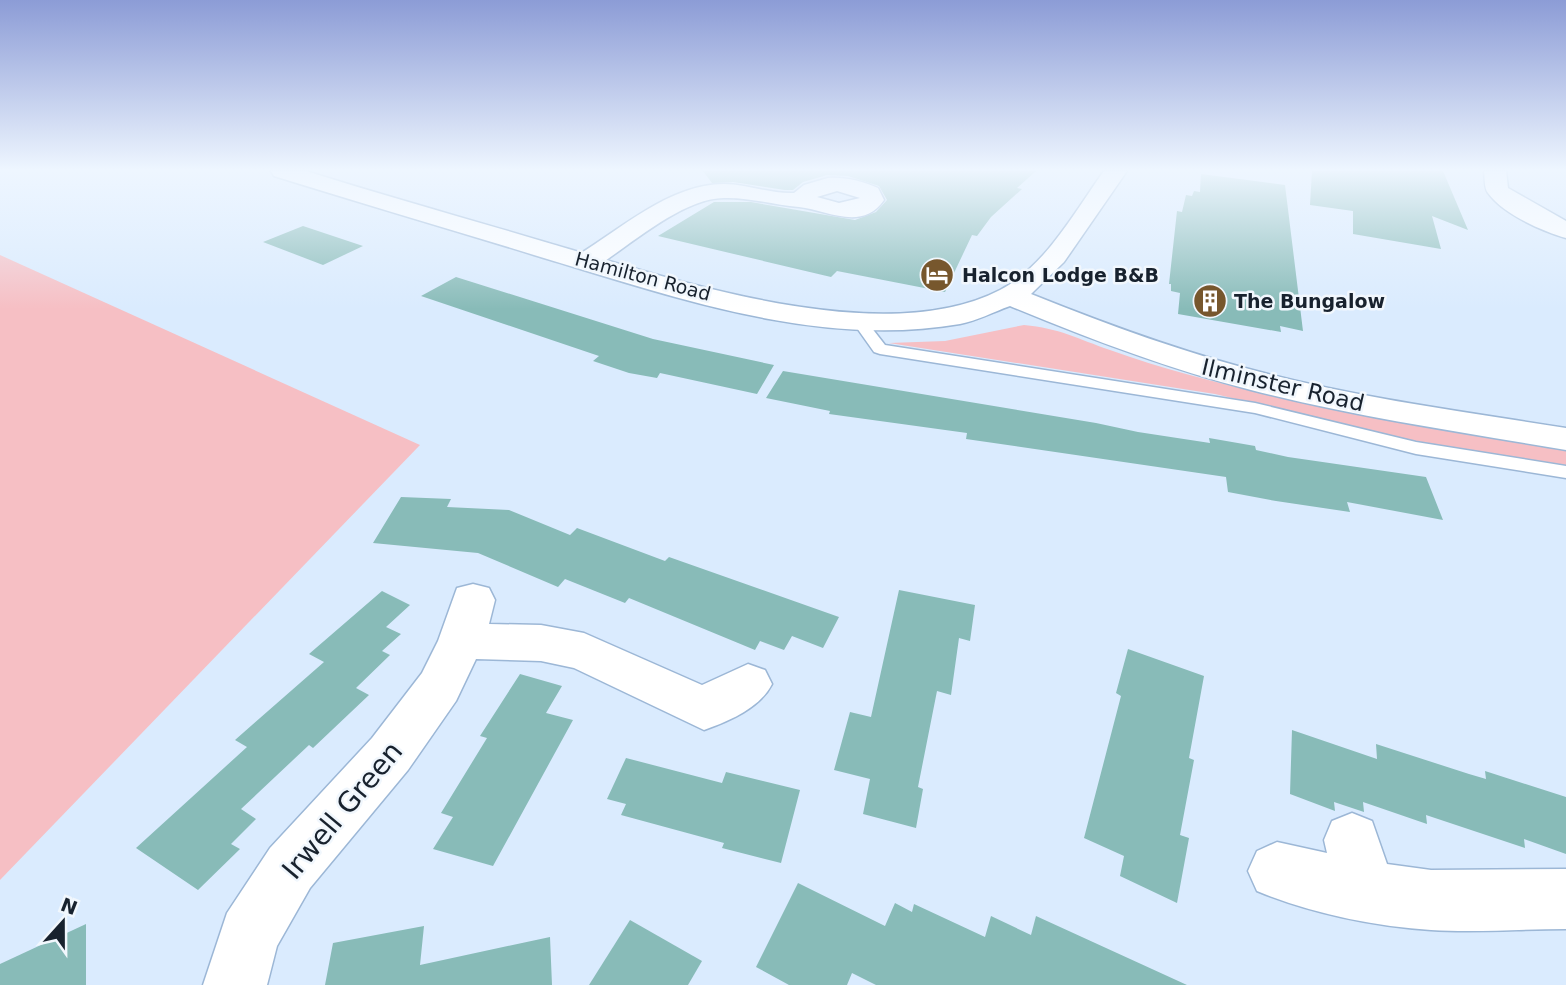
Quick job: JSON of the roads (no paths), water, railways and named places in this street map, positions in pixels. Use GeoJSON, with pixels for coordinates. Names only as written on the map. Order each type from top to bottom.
{"type":"FeatureCollection","features":[{"type":"Feature","properties":{"kind":"street","name":"Hamilton Road"},"geometry":{"type":"LineString","coordinates":[[438,217],[587,261],[766,309],[859,321],[928,320],[975,312],[1010,296],[1038,277],[1082,217]]}},
{"type":"Feature","properties":{"kind":"street"},"geometry":{"type":"LineString","coordinates":[[587,261],[663,217]]}},
{"type":"Feature","properties":{"kind":"street"},"geometry":{"type":"LineString","coordinates":[[1535,217],[1566,230]]}},
{"type":"Feature","properties":{"kind":"street","name":"Ilminster Road"},"geometry":{"type":"LineString","coordinates":[[1010,296],[1120,340],[1262,383],[1366,405],[1566,439]]}},
{"type":"Feature","properties":{"kind":"street","name":"Irwell Green"},"geometry":{"type":"LineString","coordinates":[[235,985],[248,935],[290,868],[390,754],[439,687],[467,620],[541,643],[584,652],[698,720],[748,684]]}},
{"type":"Feature","properties":{"kind":"street"},"geometry":{"type":"LineString","coordinates":[[1277,871],[1358,865],[1431,900],[1566,899]]}},
{"type":"Feature","properties":{"kind":"lane"},"geometry":{"type":"LineString","coordinates":[[859,321],[871,341],[880,349],[1255,408],[1405,446],[1566,472]]}},
{"type":"Feature","properties":{"kind":"place","name":"Halcon Lodge B&B"},"geometry":{"type":"Point","coordinates":[937,275]}},
{"type":"Feature","properties":{"kind":"place","name":"The Bungalow"},"geometry":{"type":"Point","coordinates":[1210,301]}}]}
